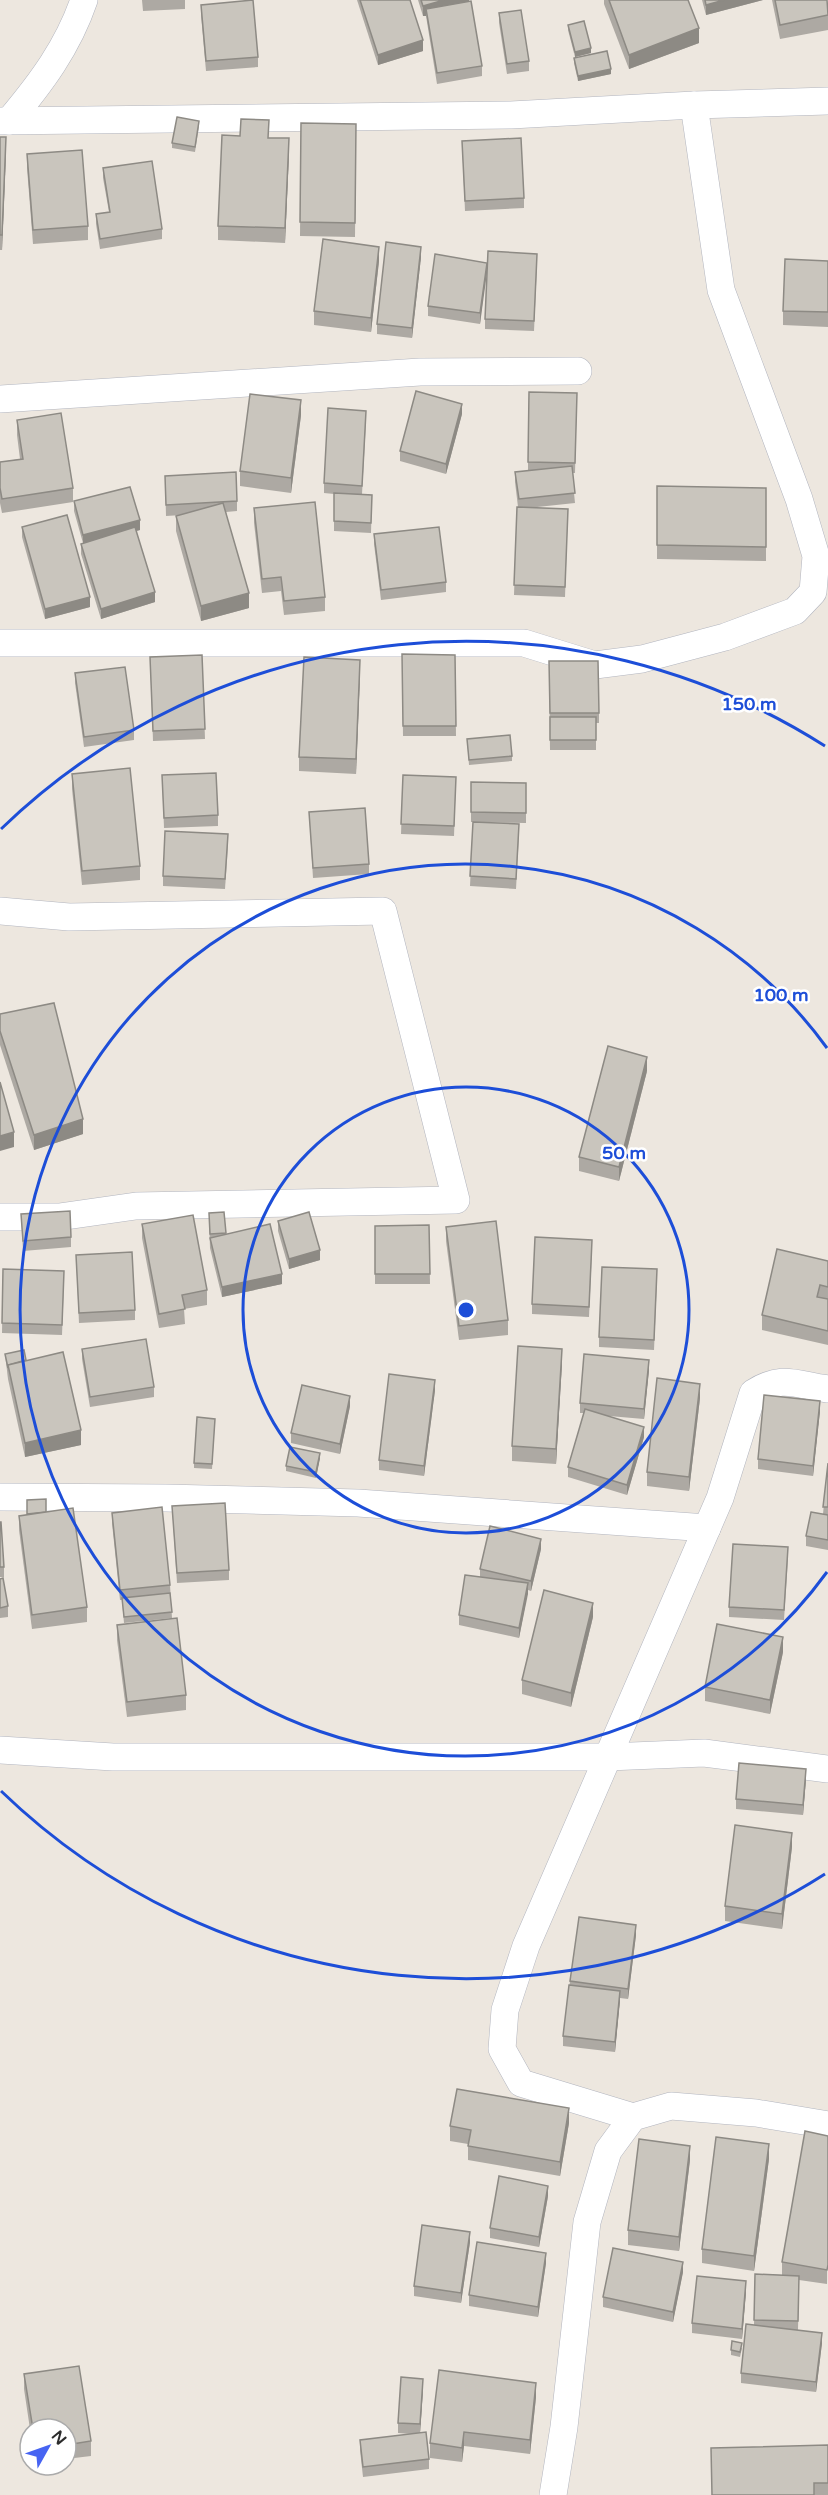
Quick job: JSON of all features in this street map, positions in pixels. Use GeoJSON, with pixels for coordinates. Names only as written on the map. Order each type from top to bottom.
{"type":"FeatureCollection","features":[{"type":"Feature","properties":{"kind":"street"},"geometry":{"type":"LineString","coordinates":[[4,121],[40,83],[74,29],[84,0]]}},
{"type":"Feature","properties":{"kind":"street"},"geometry":{"type":"LineString","coordinates":[[4,121],[511,115],[694,105],[828,101]]}},
{"type":"Feature","properties":{"kind":"street"},"geometry":{"type":"LineString","coordinates":[[0,643],[524,643],[595,664],[642,659],[725,637],[795,611],[813,592],[816,556],[799,499],[721,290],[694,105]]}},
{"type":"Feature","properties":{"kind":"street"},"geometry":{"type":"LineString","coordinates":[[0,399],[420,372],[578,371]]}},
{"type":"Feature","properties":{"kind":"street"},"geometry":{"type":"LineString","coordinates":[[0,911],[69,917],[383,911],[456,1200],[136,1206],[59,1217],[0,1217]]}},
{"type":"Feature","properties":{"kind":"street"},"geometry":{"type":"LineString","coordinates":[[828,1389],[786,1381],[767,1384],[753,1393],[720,1498],[526,1946],[506,2010],[502,2049],[521,2083],[633,2116],[671,2106],[756,2113],[828,2125]]}},
{"type":"Feature","properties":{"kind":"street"},"geometry":{"type":"LineString","coordinates":[[0,1497],[358,1503],[707,1528]]}},
{"type":"Feature","properties":{"kind":"street"},"geometry":{"type":"LineString","coordinates":[[0,1750],[113,1757],[608,1757],[704,1753],[828,1768]]}},
{"type":"Feature","properties":{"kind":"street"},"geometry":{"type":"LineString","coordinates":[[553,2495],[564,2427],[587,2222],[608,2151],[633,2116]]}},
{"type":"Feature","properties":{"kind":"building"},"geometry":{"type":"Polygon","coordinates":[[[253,0],[258,57],[206,61],[201,5],[253,0]]]}},
{"type":"Feature","properties":{"kind":"building"},"geometry":{"type":"Polygon","coordinates":[[[360,0],[410,0],[423,40],[378,55],[360,0]]]}},
{"type":"Feature","properties":{"kind":"building"},"geometry":{"type":"Polygon","coordinates":[[[421,0],[444,0],[423,6],[421,0]]]}},
{"type":"Feature","properties":{"kind":"building"},"geometry":{"type":"Polygon","coordinates":[[[609,0],[688,0],[699,28],[629,55],[609,0]]]}},
{"type":"Feature","properties":{"kind":"building"},"geometry":{"type":"Polygon","coordinates":[[[705,0],[724,0],[706,5],[705,0]]]}},
{"type":"Feature","properties":{"kind":"building"},"geometry":{"type":"Polygon","coordinates":[[[775,0],[827,0],[828,15],[780,25],[775,0]]]}},
{"type":"Feature","properties":{"kind":"building"},"geometry":{"type":"Polygon","coordinates":[[[471,1],[482,66],[437,73],[426,9],[471,1]]]}},
{"type":"Feature","properties":{"kind":"building"},"geometry":{"type":"Polygon","coordinates":[[[521,10],[529,61],[507,64],[499,13],[521,10]]]}},
{"type":"Feature","properties":{"kind":"building"},"geometry":{"type":"Polygon","coordinates":[[[584,21],[591,48],[575,52],[568,25],[584,21]]]}},
{"type":"Feature","properties":{"kind":"building"},"geometry":{"type":"Polygon","coordinates":[[[607,51],[611,69],[578,76],[574,58],[607,51]]]}},
{"type":"Feature","properties":{"kind":"building"},"geometry":{"type":"Polygon","coordinates":[[[177,117],[199,121],[195,147],[172,143],[177,117]]]}},
{"type":"Feature","properties":{"kind":"building"},"geometry":{"type":"Polygon","coordinates":[[[241,119],[269,120],[268,138],[289,138],[285,228],[218,226],[222,135],[240,136],[241,119]]]}},
{"type":"Feature","properties":{"kind":"building"},"geometry":{"type":"Polygon","coordinates":[[[301,123],[356,124],[355,223],[300,222],[301,123]]]}},
{"type":"Feature","properties":{"kind":"building"},"geometry":{"type":"Polygon","coordinates":[[[0,137],[6,137],[2,235],[0,235],[0,137]]]}},
{"type":"Feature","properties":{"kind":"building"},"geometry":{"type":"Polygon","coordinates":[[[521,138],[524,198],[465,201],[462,141],[521,138]]]}},
{"type":"Feature","properties":{"kind":"building"},"geometry":{"type":"Polygon","coordinates":[[[82,150],[88,226],[33,230],[27,154],[82,150]]]}},
{"type":"Feature","properties":{"kind":"building"},"geometry":{"type":"Polygon","coordinates":[[[152,161],[162,229],[100,239],[96,214],[110,212],[103,168],[152,161]]]}},
{"type":"Feature","properties":{"kind":"building"},"geometry":{"type":"Polygon","coordinates":[[[323,239],[379,247],[371,318],[314,311],[323,239]]]}},
{"type":"Feature","properties":{"kind":"building"},"geometry":{"type":"Polygon","coordinates":[[[386,242],[421,247],[412,328],[377,324],[386,242]]]}},
{"type":"Feature","properties":{"kind":"building"},"geometry":{"type":"Polygon","coordinates":[[[488,251],[537,254],[534,321],[485,319],[488,251]]]}},
{"type":"Feature","properties":{"kind":"building"},"geometry":{"type":"Polygon","coordinates":[[[435,254],[487,263],[480,313],[428,306],[435,254]]]}},
{"type":"Feature","properties":{"kind":"building"},"geometry":{"type":"Polygon","coordinates":[[[785,259],[828,261],[828,312],[783,311],[785,259]]]}},
{"type":"Feature","properties":{"kind":"building"},"geometry":{"type":"Polygon","coordinates":[[[416,391],[462,404],[446,464],[400,451],[416,391]]]}},
{"type":"Feature","properties":{"kind":"building"},"geometry":{"type":"Polygon","coordinates":[[[529,392],[577,393],[575,463],[528,462],[529,392]]]}},
{"type":"Feature","properties":{"kind":"building"},"geometry":{"type":"Polygon","coordinates":[[[250,394],[301,400],[291,478],[240,471],[250,394]]]}},
{"type":"Feature","properties":{"kind":"building"},"geometry":{"type":"Polygon","coordinates":[[[328,408],[366,411],[362,486],[324,483],[328,408]]]}},
{"type":"Feature","properties":{"kind":"building"},"geometry":{"type":"Polygon","coordinates":[[[61,413],[73,488],[2,499],[0,462],[23,459],[17,420],[61,413]]]}},
{"type":"Feature","properties":{"kind":"building"},"geometry":{"type":"Polygon","coordinates":[[[572,466],[575,493],[519,499],[515,472],[572,466]]]}},
{"type":"Feature","properties":{"kind":"building"},"geometry":{"type":"Polygon","coordinates":[[[236,472],[237,501],[166,505],[165,476],[236,472]]]}},
{"type":"Feature","properties":{"kind":"building"},"geometry":{"type":"Polygon","coordinates":[[[657,486],[766,488],[766,547],[657,545],[657,486]]]}},
{"type":"Feature","properties":{"kind":"building"},"geometry":{"type":"Polygon","coordinates":[[[130,487],[140,520],[83,535],[74,501],[130,487]]]}},
{"type":"Feature","properties":{"kind":"building"},"geometry":{"type":"Polygon","coordinates":[[[334,493],[372,495],[371,523],[334,521],[334,493]]]}},
{"type":"Feature","properties":{"kind":"building"},"geometry":{"type":"Polygon","coordinates":[[[315,502],[325,597],[284,601],[281,577],[262,579],[254,508],[315,502]]]}},
{"type":"Feature","properties":{"kind":"building"},"geometry":{"type":"Polygon","coordinates":[[[223,503],[249,593],[201,606],[176,516],[223,503]]]}},
{"type":"Feature","properties":{"kind":"building"},"geometry":{"type":"Polygon","coordinates":[[[517,507],[568,509],[565,587],[514,585],[517,507]]]}},
{"type":"Feature","properties":{"kind":"building"},"geometry":{"type":"Polygon","coordinates":[[[67,515],[90,597],[45,609],[22,527],[67,515]]]}},
{"type":"Feature","properties":{"kind":"building"},"geometry":{"type":"Polygon","coordinates":[[[135,527],[155,592],[101,609],[81,544],[135,527]]]}},
{"type":"Feature","properties":{"kind":"building"},"geometry":{"type":"Polygon","coordinates":[[[439,527],[446,582],[381,590],[374,534],[439,527]]]}},
{"type":"Feature","properties":{"kind":"building"},"geometry":{"type":"Polygon","coordinates":[[[402,654],[455,655],[456,726],[403,726],[402,654]]]}},
{"type":"Feature","properties":{"kind":"building"},"geometry":{"type":"Polygon","coordinates":[[[202,655],[205,729],[153,731],[150,657],[202,655]]]}},
{"type":"Feature","properties":{"kind":"building"},"geometry":{"type":"Polygon","coordinates":[[[304,657],[360,660],[356,759],[299,757],[304,657]]]}},
{"type":"Feature","properties":{"kind":"building"},"geometry":{"type":"Polygon","coordinates":[[[549,661],[598,661],[599,713],[550,713],[549,661]]]}},
{"type":"Feature","properties":{"kind":"building"},"geometry":{"type":"Polygon","coordinates":[[[125,667],[134,730],[84,737],[75,673],[125,667]]]}},
{"type":"Feature","properties":{"kind":"building"},"geometry":{"type":"Polygon","coordinates":[[[550,717],[596,717],[596,740],[550,740],[550,717]]]}},
{"type":"Feature","properties":{"kind":"building"},"geometry":{"type":"Polygon","coordinates":[[[510,735],[512,756],[469,760],[467,739],[510,735]]]}},
{"type":"Feature","properties":{"kind":"building"},"geometry":{"type":"Polygon","coordinates":[[[130,768],[140,866],[82,871],[72,774],[130,768]]]}},
{"type":"Feature","properties":{"kind":"building"},"geometry":{"type":"Polygon","coordinates":[[[216,773],[218,815],[164,818],[162,775],[216,773]]]}},
{"type":"Feature","properties":{"kind":"building"},"geometry":{"type":"Polygon","coordinates":[[[403,775],[456,777],[454,826],[401,824],[403,775]]]}},
{"type":"Feature","properties":{"kind":"building"},"geometry":{"type":"Polygon","coordinates":[[[471,782],[526,783],[526,813],[471,812],[471,782]]]}},
{"type":"Feature","properties":{"kind":"building"},"geometry":{"type":"Polygon","coordinates":[[[365,808],[369,864],[313,868],[309,812],[365,808]]]}},
{"type":"Feature","properties":{"kind":"building"},"geometry":{"type":"Polygon","coordinates":[[[473,822],[519,824],[516,879],[470,876],[473,822]]]}},
{"type":"Feature","properties":{"kind":"building"},"geometry":{"type":"Polygon","coordinates":[[[165,831],[228,834],[225,879],[163,876],[165,831]]]}},
{"type":"Feature","properties":{"kind":"building"},"geometry":{"type":"Polygon","coordinates":[[[54,1003],[83,1119],[34,1135],[0,1031],[0,1014],[54,1003]]]}},
{"type":"Feature","properties":{"kind":"building"},"geometry":{"type":"Polygon","coordinates":[[[608,1046],[647,1057],[619,1167],[579,1157],[608,1046]]]}},
{"type":"Feature","properties":{"kind":"building"},"geometry":{"type":"Polygon","coordinates":[[[0,1082],[14,1132],[0,1136],[0,1082]]]}},
{"type":"Feature","properties":{"kind":"building"},"geometry":{"type":"Polygon","coordinates":[[[70,1211],[71,1237],[23,1241],[21,1214],[70,1211]]]}},
{"type":"Feature","properties":{"kind":"building"},"geometry":{"type":"Polygon","coordinates":[[[224,1212],[226,1233],[210,1234],[209,1213],[224,1212]]]}},
{"type":"Feature","properties":{"kind":"building"},"geometry":{"type":"Polygon","coordinates":[[[309,1212],[320,1250],[289,1259],[278,1221],[309,1212]]]}},
{"type":"Feature","properties":{"kind":"building"},"geometry":{"type":"Polygon","coordinates":[[[193,1215],[207,1290],[182,1295],[185,1309],[159,1314],[142,1224],[193,1215]]]}},
{"type":"Feature","properties":{"kind":"building"},"geometry":{"type":"Polygon","coordinates":[[[496,1221],[508,1320],[459,1326],[446,1227],[496,1221]]]}},
{"type":"Feature","properties":{"kind":"building"},"geometry":{"type":"Polygon","coordinates":[[[270,1224],[282,1274],[222,1287],[210,1238],[270,1224]]]}},
{"type":"Feature","properties":{"kind":"building"},"geometry":{"type":"Polygon","coordinates":[[[429,1225],[430,1274],[375,1274],[375,1226],[429,1225]]]}},
{"type":"Feature","properties":{"kind":"building"},"geometry":{"type":"Polygon","coordinates":[[[535,1237],[592,1240],[589,1307],[532,1304],[535,1237]]]}},
{"type":"Feature","properties":{"kind":"building"},"geometry":{"type":"Polygon","coordinates":[[[777,1249],[828,1261],[828,1287],[820,1285],[817,1297],[828,1299],[828,1331],[762,1315],[777,1249]]]}},
{"type":"Feature","properties":{"kind":"building"},"geometry":{"type":"Polygon","coordinates":[[[132,1252],[135,1310],[79,1313],[76,1255],[132,1252]]]}},
{"type":"Feature","properties":{"kind":"building"},"geometry":{"type":"Polygon","coordinates":[[[602,1267],[657,1269],[654,1340],[599,1337],[602,1267]]]}},
{"type":"Feature","properties":{"kind":"building"},"geometry":{"type":"Polygon","coordinates":[[[3,1269],[64,1271],[62,1325],[2,1323],[3,1269]]]}},
{"type":"Feature","properties":{"kind":"building"},"geometry":{"type":"Polygon","coordinates":[[[146,1339],[154,1387],[90,1397],[82,1349],[146,1339]]]}},
{"type":"Feature","properties":{"kind":"building"},"geometry":{"type":"Polygon","coordinates":[[[518,1346],[562,1349],[556,1449],[512,1446],[518,1346]]]}},
{"type":"Feature","properties":{"kind":"building"},"geometry":{"type":"Polygon","coordinates":[[[24,1350],[26,1360],[8,1365],[8,1368],[5,1354],[24,1350]]]}},
{"type":"Feature","properties":{"kind":"building"},"geometry":{"type":"Polygon","coordinates":[[[63,1352],[81,1430],[25,1443],[8,1365],[63,1352]]]}},
{"type":"Feature","properties":{"kind":"building"},"geometry":{"type":"Polygon","coordinates":[[[584,1354],[649,1360],[644,1409],[580,1403],[584,1354]]]}},
{"type":"Feature","properties":{"kind":"building"},"geometry":{"type":"Polygon","coordinates":[[[389,1374],[435,1380],[424,1466],[379,1460],[389,1374]]]}},
{"type":"Feature","properties":{"kind":"building"},"geometry":{"type":"Polygon","coordinates":[[[657,1378],[700,1384],[689,1477],[647,1472],[657,1378]]]}},
{"type":"Feature","properties":{"kind":"building"},"geometry":{"type":"Polygon","coordinates":[[[302,1385],[350,1396],[340,1444],[291,1433],[302,1385]]]}},
{"type":"Feature","properties":{"kind":"building"},"geometry":{"type":"Polygon","coordinates":[[[764,1395],[820,1401],[813,1466],[758,1459],[764,1395]]]}},
{"type":"Feature","properties":{"kind":"building"},"geometry":{"type":"Polygon","coordinates":[[[585,1409],[644,1427],[627,1485],[568,1467],[585,1409]]]}},
{"type":"Feature","properties":{"kind":"building"},"geometry":{"type":"Polygon","coordinates":[[[197,1417],[215,1419],[212,1464],[194,1463],[197,1417]]]}},
{"type":"Feature","properties":{"kind":"building"},"geometry":{"type":"Polygon","coordinates":[[[290,1447],[320,1453],[316,1472],[286,1466],[290,1447]]]}},
{"type":"Feature","properties":{"kind":"building"},"geometry":{"type":"Polygon","coordinates":[[[828,1463],[828,1507],[823,1507],[828,1463]]]}},
{"type":"Feature","properties":{"kind":"building"},"geometry":{"type":"Polygon","coordinates":[[[46,1499],[46,1512],[27,1514],[27,1500],[46,1499]]]}},
{"type":"Feature","properties":{"kind":"building"},"geometry":{"type":"Polygon","coordinates":[[[225,1503],[229,1570],[177,1573],[172,1506],[225,1503]]]}},
{"type":"Feature","properties":{"kind":"building"},"geometry":{"type":"Polygon","coordinates":[[[162,1507],[170,1585],[120,1590],[112,1513],[162,1507]]]}},
{"type":"Feature","properties":{"kind":"building"},"geometry":{"type":"Polygon","coordinates":[[[73,1508],[87,1607],[32,1615],[19,1516],[73,1508]]]}},
{"type":"Feature","properties":{"kind":"building"},"geometry":{"type":"Polygon","coordinates":[[[811,1512],[828,1515],[828,1540],[806,1536],[811,1512]]]}},
{"type":"Feature","properties":{"kind":"building"},"geometry":{"type":"Polygon","coordinates":[[[1,1522],[4,1567],[0,1567],[1,1522]]]}},
{"type":"Feature","properties":{"kind":"building"},"geometry":{"type":"Polygon","coordinates":[[[490,1526],[541,1539],[531,1581],[480,1569],[490,1526]]]}},
{"type":"Feature","properties":{"kind":"building"},"geometry":{"type":"Polygon","coordinates":[[[733,1544],[788,1547],[784,1610],[729,1607],[733,1544]]]}},
{"type":"Feature","properties":{"kind":"building"},"geometry":{"type":"Polygon","coordinates":[[[465,1575],[528,1583],[519,1628],[459,1615],[465,1575]]]}},
{"type":"Feature","properties":{"kind":"building"},"geometry":{"type":"Polygon","coordinates":[[[3,1578],[8,1606],[0,1608],[0,1579],[3,1578]]]}},
{"type":"Feature","properties":{"kind":"building"},"geometry":{"type":"Polygon","coordinates":[[[544,1590],[593,1603],[571,1693],[522,1680],[544,1590]]]}},
{"type":"Feature","properties":{"kind":"building"},"geometry":{"type":"Polygon","coordinates":[[[170,1593],[172,1612],[124,1617],[122,1598],[170,1593]]]}},
{"type":"Feature","properties":{"kind":"building"},"geometry":{"type":"Polygon","coordinates":[[[177,1618],[186,1695],[127,1702],[117,1625],[177,1618]]]}},
{"type":"Feature","properties":{"kind":"building"},"geometry":{"type":"Polygon","coordinates":[[[717,1624],[783,1637],[770,1700],[705,1687],[717,1624]]]}},
{"type":"Feature","properties":{"kind":"building"},"geometry":{"type":"Polygon","coordinates":[[[739,1763],[806,1769],[803,1805],[736,1799],[739,1763]]]}},
{"type":"Feature","properties":{"kind":"building"},"geometry":{"type":"Polygon","coordinates":[[[735,1825],[792,1833],[782,1914],[725,1906],[735,1825]]]}},
{"type":"Feature","properties":{"kind":"building"},"geometry":{"type":"Polygon","coordinates":[[[579,1917],[636,1925],[628,1989],[570,1981],[579,1917]]]}},
{"type":"Feature","properties":{"kind":"building"},"geometry":{"type":"Polygon","coordinates":[[[569,1985],[620,1991],[615,2042],[563,2036],[569,1985]]]}},
{"type":"Feature","properties":{"kind":"building"},"geometry":{"type":"Polygon","coordinates":[[[457,2089],[569,2108],[560,2162],[468,2146],[471,2130],[450,2126],[457,2089]]]}},
{"type":"Feature","properties":{"kind":"building"},"geometry":{"type":"Polygon","coordinates":[[[805,2131],[828,2136],[827,2270],[782,2262],[805,2131]]]}},
{"type":"Feature","properties":{"kind":"building"},"geometry":{"type":"Polygon","coordinates":[[[716,2137],[769,2144],[754,2256],[702,2249],[716,2137]]]}},
{"type":"Feature","properties":{"kind":"building"},"geometry":{"type":"Polygon","coordinates":[[[639,2139],[690,2146],[679,2237],[628,2230],[639,2139]]]}},
{"type":"Feature","properties":{"kind":"building"},"geometry":{"type":"Polygon","coordinates":[[[499,2176],[548,2186],[539,2237],[490,2228],[499,2176]]]}},
{"type":"Feature","properties":{"kind":"building"},"geometry":{"type":"Polygon","coordinates":[[[422,2225],[470,2232],[461,2293],[414,2286],[422,2225]]]}},
{"type":"Feature","properties":{"kind":"building"},"geometry":{"type":"Polygon","coordinates":[[[477,2242],[546,2253],[538,2307],[469,2295],[477,2242]]]}},
{"type":"Feature","properties":{"kind":"building"},"geometry":{"type":"Polygon","coordinates":[[[613,2248],[683,2262],[673,2312],[603,2297],[613,2248]]]}},
{"type":"Feature","properties":{"kind":"building"},"geometry":{"type":"Polygon","coordinates":[[[755,2274],[799,2276],[798,2321],[754,2320],[755,2274]]]}},
{"type":"Feature","properties":{"kind":"building"},"geometry":{"type":"Polygon","coordinates":[[[697,2276],[746,2281],[742,2329],[692,2323],[697,2276]]]}},
{"type":"Feature","properties":{"kind":"building"},"geometry":{"type":"Polygon","coordinates":[[[746,2324],[822,2333],[816,2382],[741,2373],[746,2324]]]}},
{"type":"Feature","properties":{"kind":"building"},"geometry":{"type":"Polygon","coordinates":[[[732,2341],[742,2343],[740,2352],[731,2350],[732,2341]]]}},
{"type":"Feature","properties":{"kind":"building"},"geometry":{"type":"Polygon","coordinates":[[[79,2366],[91,2441],[78,2443],[78,2417],[31,2417],[24,2374],[79,2366]]]}},
{"type":"Feature","properties":{"kind":"building"},"geometry":{"type":"Polygon","coordinates":[[[439,2370],[536,2383],[530,2440],[464,2432],[462,2448],[430,2443],[439,2370]]]}},
{"type":"Feature","properties":{"kind":"building"},"geometry":{"type":"Polygon","coordinates":[[[401,2377],[423,2379],[420,2424],[398,2423],[401,2377]]]}},
{"type":"Feature","properties":{"kind":"building"},"geometry":{"type":"Polygon","coordinates":[[[426,2432],[429,2459],[363,2467],[360,2440],[426,2432]]]}},
{"type":"Feature","properties":{"kind":"building"},"geometry":{"type":"Polygon","coordinates":[[[828,2445],[828,2483],[814,2483],[814,2495],[712,2495],[711,2448],[828,2445]]]}}]}
